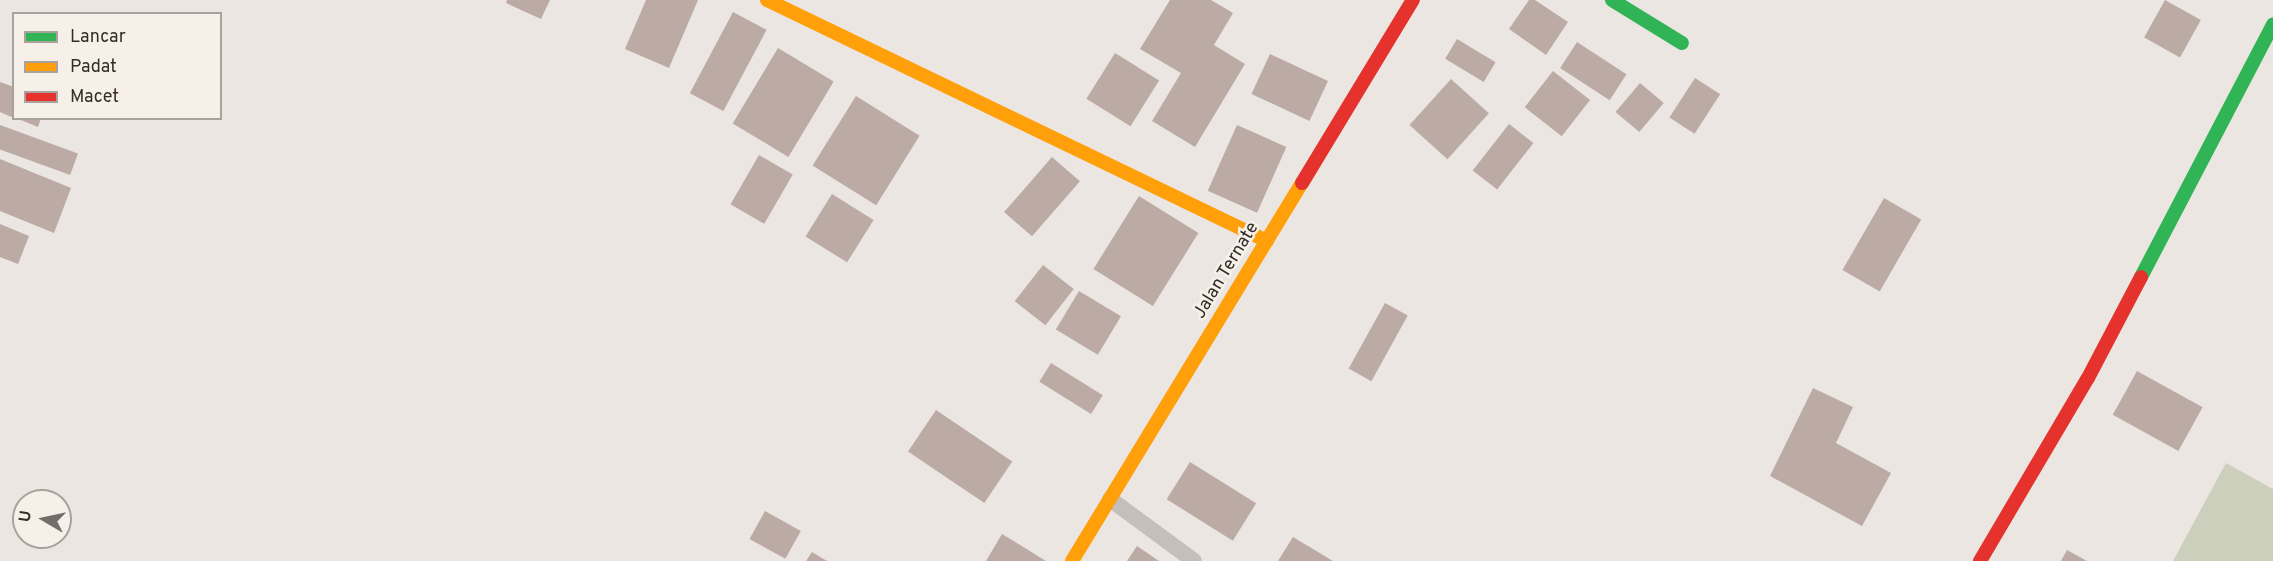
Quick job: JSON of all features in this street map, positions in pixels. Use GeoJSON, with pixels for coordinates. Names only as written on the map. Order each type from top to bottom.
{"type":"FeatureCollection","features":[{"type":"Feature","properties":{"kind":"street"},"geometry":{"type":"LineString","coordinates":[[767,0],[1267,241]]}},
{"type":"Feature","properties":{"kind":"street","name":"Jalan Ternate"},"geometry":{"type":"LineString","coordinates":[[1072,561],[1413,0]]}},
{"type":"Feature","properties":{"kind":"street"},"geometry":{"type":"LineString","coordinates":[[1612,0],[1682,43]]}},
{"type":"Feature","properties":{"kind":"street"},"geometry":{"type":"LineString","coordinates":[[1980,561],[2088,378],[2273,24]]}},
{"type":"Feature","properties":{"kind":"lane"},"geometry":{"type":"LineString","coordinates":[[1110,499],[1194,561]]}},
{"type":"Feature","properties":{"kind":"green space"},"geometry":{"type":"Polygon","coordinates":[[[2226,463],[2273,489],[2273,561],[2173,561],[2226,463]]]}},
{"type":"Feature","properties":{"kind":"building"},"geometry":{"type":"Polygon","coordinates":[[[507,0],[550,0],[541,19],[506,3],[507,0]]]}},
{"type":"Feature","properties":{"kind":"building"},"geometry":{"type":"Polygon","coordinates":[[[646,0],[698,0],[669,68],[625,49],[646,0]]]}},
{"type":"Feature","properties":{"kind":"building"},"geometry":{"type":"Polygon","coordinates":[[[1170,0],[1211,0],[1233,13],[1214,45],[1245,64],[1195,147],[1152,121],[1181,73],[1140,49],[1170,0]]]}},
{"type":"Feature","properties":{"kind":"building"},"geometry":{"type":"Polygon","coordinates":[[[1529,0],[1535,0],[1568,22],[1546,55],[1509,29],[1529,0]]]}},
{"type":"Feature","properties":{"kind":"building"},"geometry":{"type":"Polygon","coordinates":[[[2165,0],[2201,20],[2180,57],[2144,38],[2165,0]]]}},
{"type":"Feature","properties":{"kind":"building"},"geometry":{"type":"Polygon","coordinates":[[[733,12],[767,30],[723,111],[690,93],[733,12]]]}},
{"type":"Feature","properties":{"kind":"building"},"geometry":{"type":"Polygon","coordinates":[[[1457,39],[1496,62],[1484,82],[1445,59],[1457,39]]]}},
{"type":"Feature","properties":{"kind":"building"},"geometry":{"type":"Polygon","coordinates":[[[1577,42],[1626,74],[1610,100],[1560,68],[1577,42]]]}},
{"type":"Feature","properties":{"kind":"building"},"geometry":{"type":"Polygon","coordinates":[[[778,48],[834,81],[788,157],[733,123],[778,48]]]}},
{"type":"Feature","properties":{"kind":"building"},"geometry":{"type":"Polygon","coordinates":[[[1115,53],[1159,81],[1130,126],[1086,99],[1115,53]]]}},
{"type":"Feature","properties":{"kind":"building"},"geometry":{"type":"Polygon","coordinates":[[[1270,54],[1328,81],[1309,121],[1251,94],[1270,54]]]}},
{"type":"Feature","properties":{"kind":"building"},"geometry":{"type":"Polygon","coordinates":[[[1553,71],[1590,100],[1562,136],[1525,107],[1553,71]]]}},
{"type":"Feature","properties":{"kind":"building"},"geometry":{"type":"Polygon","coordinates":[[[1695,78],[1720,94],[1695,134],[1669,117],[1695,78]]]}},
{"type":"Feature","properties":{"kind":"building"},"geometry":{"type":"Polygon","coordinates":[[[1451,79],[1489,113],[1447,159],[1410,125],[1451,79]]]}},
{"type":"Feature","properties":{"kind":"building"},"geometry":{"type":"Polygon","coordinates":[[[0,82],[12,86],[12,117],[0,112],[0,82]]]}},
{"type":"Feature","properties":{"kind":"building"},"geometry":{"type":"Polygon","coordinates":[[[1640,83],[1664,103],[1639,132],[1616,112],[1640,83]]]}},
{"type":"Feature","properties":{"kind":"building"},"geometry":{"type":"Polygon","coordinates":[[[856,96],[920,136],[876,205],[813,166],[856,96]]]}},
{"type":"Feature","properties":{"kind":"building"},"geometry":{"type":"Polygon","coordinates":[[[21,120],[40,120],[38,127],[21,120]]]}},
{"type":"Feature","properties":{"kind":"building"},"geometry":{"type":"Polygon","coordinates":[[[1509,124],[1533,143],[1497,190],[1473,170],[1509,124]]]}},
{"type":"Feature","properties":{"kind":"building"},"geometry":{"type":"Polygon","coordinates":[[[0,125],[78,153],[70,175],[0,149],[0,125]]]}},
{"type":"Feature","properties":{"kind":"building"},"geometry":{"type":"Polygon","coordinates":[[[1237,125],[1286,147],[1257,213],[1208,191],[1237,125]]]}},
{"type":"Feature","properties":{"kind":"building"},"geometry":{"type":"Polygon","coordinates":[[[759,155],[793,174],[764,224],[730,204],[759,155]]]}},
{"type":"Feature","properties":{"kind":"building"},"geometry":{"type":"Polygon","coordinates":[[[1052,157],[1080,181],[1032,236],[1004,212],[1052,157]]]}},
{"type":"Feature","properties":{"kind":"building"},"geometry":{"type":"Polygon","coordinates":[[[0,159],[71,188],[54,233],[0,211],[0,159]]]}},
{"type":"Feature","properties":{"kind":"building"},"geometry":{"type":"Polygon","coordinates":[[[832,194],[874,220],[847,262],[806,236],[832,194]]]}},
{"type":"Feature","properties":{"kind":"building"},"geometry":{"type":"Polygon","coordinates":[[[1139,196],[1198,233],[1153,306],[1093,269],[1139,196]]]}},
{"type":"Feature","properties":{"kind":"building"},"geometry":{"type":"Polygon","coordinates":[[[1884,198],[1921,220],[1880,291],[1842,270],[1884,198]]]}},
{"type":"Feature","properties":{"kind":"building"},"geometry":{"type":"Polygon","coordinates":[[[0,224],[29,236],[18,264],[0,257],[0,224]]]}},
{"type":"Feature","properties":{"kind":"building"},"geometry":{"type":"Polygon","coordinates":[[[1043,265],[1074,289],[1045,325],[1015,301],[1043,265]]]}},
{"type":"Feature","properties":{"kind":"building"},"geometry":{"type":"Polygon","coordinates":[[[1079,291],[1121,316],[1098,355],[1056,330],[1079,291]]]}},
{"type":"Feature","properties":{"kind":"building"},"geometry":{"type":"Polygon","coordinates":[[[1385,303],[1408,316],[1371,381],[1349,369],[1385,303]]]}},
{"type":"Feature","properties":{"kind":"building"},"geometry":{"type":"Polygon","coordinates":[[[1051,363],[1103,395],[1091,414],[1039,382],[1051,363]]]}},
{"type":"Feature","properties":{"kind":"building"},"geometry":{"type":"Polygon","coordinates":[[[2137,371],[2203,407],[2178,451],[2113,415],[2137,371]]]}},
{"type":"Feature","properties":{"kind":"building"},"geometry":{"type":"Polygon","coordinates":[[[1813,388],[1853,407],[1836,443],[1891,473],[1862,526],[1770,476],[1813,388]]]}},
{"type":"Feature","properties":{"kind":"building"},"geometry":{"type":"Polygon","coordinates":[[[936,410],[1012,461],[984,503],[908,451],[936,410]]]}},
{"type":"Feature","properties":{"kind":"building"},"geometry":{"type":"Polygon","coordinates":[[[1190,462],[1256,503],[1233,541],[1167,499],[1190,462]]]}},
{"type":"Feature","properties":{"kind":"building"},"geometry":{"type":"Polygon","coordinates":[[[765,511],[801,531],[785,559],[749,539],[765,511]]]}},
{"type":"Feature","properties":{"kind":"building"},"geometry":{"type":"Polygon","coordinates":[[[1002,534],[1046,561],[986,561],[1002,534]]]}},
{"type":"Feature","properties":{"kind":"building"},"geometry":{"type":"Polygon","coordinates":[[[1293,537],[1333,561],[1278,561],[1293,537]]]}},
{"type":"Feature","properties":{"kind":"building"},"geometry":{"type":"Polygon","coordinates":[[[1137,546],[1159,561],[1127,561],[1137,546]]]}},
{"type":"Feature","properties":{"kind":"building"},"geometry":{"type":"Polygon","coordinates":[[[2067,550],[2087,561],[2061,561],[2067,550]]]}},
{"type":"Feature","properties":{"kind":"building"},"geometry":{"type":"Polygon","coordinates":[[[812,552],[827,561],[806,561],[812,552]]]}},
{"type":"Feature","properties":{"kind":"traffic: fast"},"geometry":{"type":"LineString","coordinates":[[1612,0],[1682,43]]}},
{"type":"Feature","properties":{"kind":"traffic: fast"},"geometry":{"type":"LineString","coordinates":[[2141,277],[2273,24]]}},
{"type":"Feature","properties":{"kind":"traffic: slow"},"geometry":{"type":"LineString","coordinates":[[767,0],[1267,241]]}},
{"type":"Feature","properties":{"kind":"traffic: slow"},"geometry":{"type":"LineString","coordinates":[[1072,561],[1302,183]]}},
{"type":"Feature","properties":{"kind":"traffic: jam"},"geometry":{"type":"LineString","coordinates":[[1302,183],[1413,0]]}},
{"type":"Feature","properties":{"kind":"traffic: jam"},"geometry":{"type":"LineString","coordinates":[[1980,561],[2088,378],[2141,277]]}}]}
